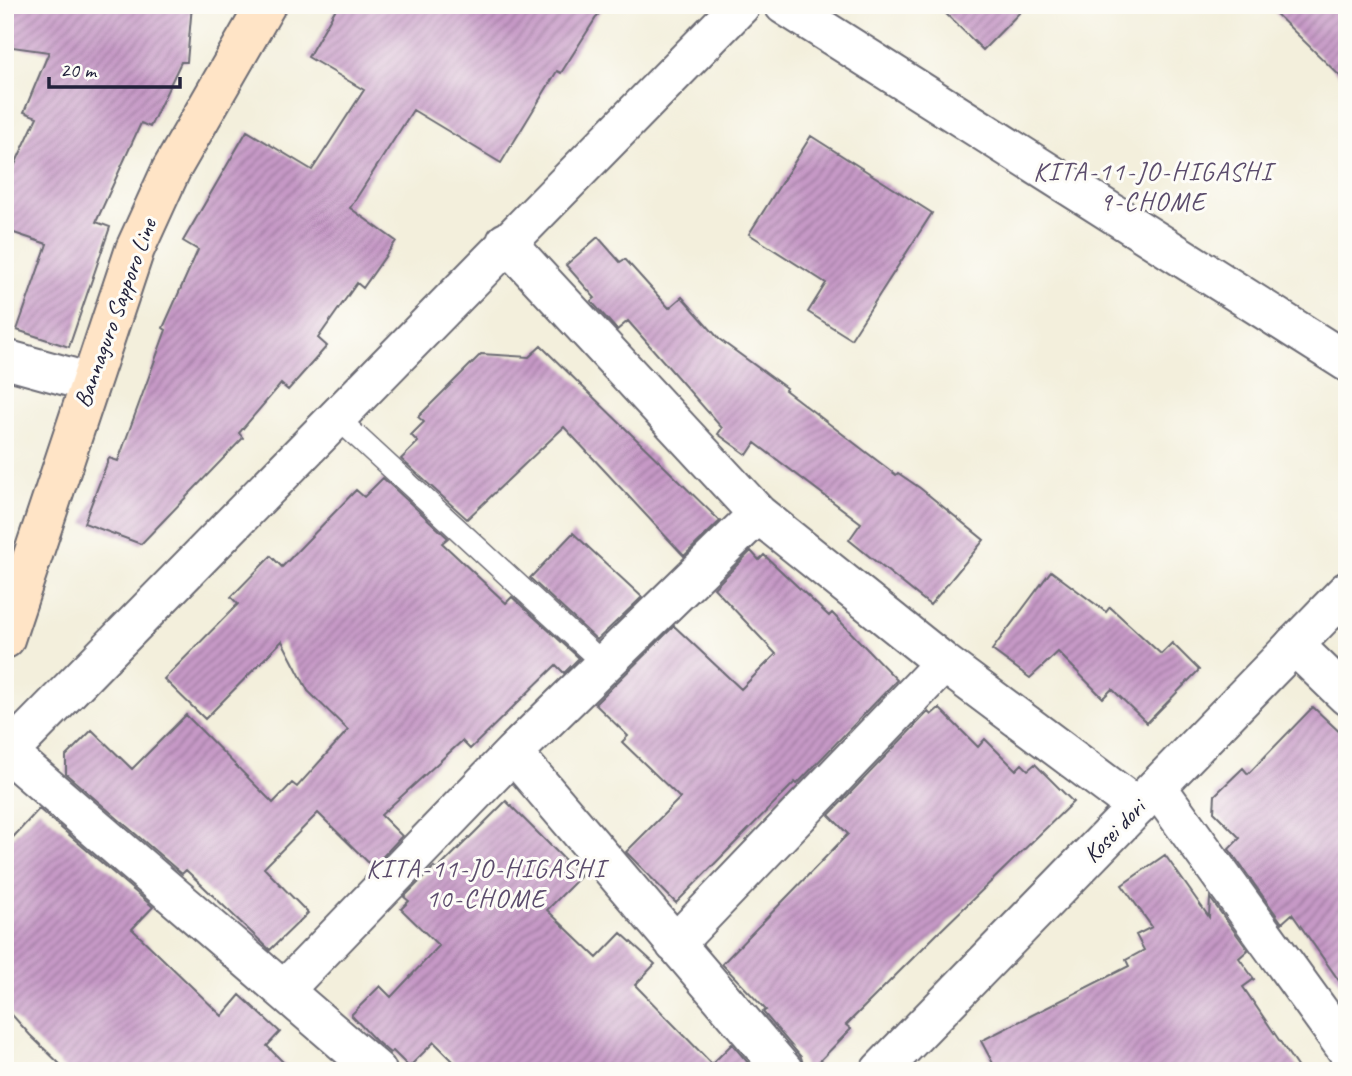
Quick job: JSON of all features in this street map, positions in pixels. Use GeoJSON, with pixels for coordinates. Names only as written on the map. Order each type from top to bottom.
{"type":"FeatureCollection","features":[{"type":"Feature","properties":{"kind":"main road","name":"Bannaguro Sapporo Line"},"geometry":{"type":"LineString","coordinates":[[5,639],[88,382],[135,248],[171,170],[266,5]]}},
{"type":"Feature","properties":{"kind":"street"},"geometry":{"type":"LineString","coordinates":[[377,1071],[285,989],[7,755],[506,242],[741,5]]}},
{"type":"Feature","properties":{"kind":"street"},"geometry":{"type":"LineString","coordinates":[[784,5],[1347,362]]}},
{"type":"Feature","properties":{"kind":"street"},"geometry":{"type":"LineString","coordinates":[[506,242],[758,514],[944,663],[1147,797],[1347,1050]]}},
{"type":"Feature","properties":{"kind":"street"},"geometry":{"type":"LineString","coordinates":[[5,359],[88,382]]}},
{"type":"Feature","properties":{"kind":"street"},"geometry":{"type":"LineString","coordinates":[[285,989],[513,753],[758,514]]}},
{"type":"Feature","properties":{"kind":"street","name":"Kosei dori"},"geometry":{"type":"LineString","coordinates":[[880,1071],[1347,591]]}},
{"type":"Feature","properties":{"kind":"street"},"geometry":{"type":"LineString","coordinates":[[1294,645],[1347,696]]}},
{"type":"Feature","properties":{"kind":"street"},"geometry":{"type":"LineString","coordinates":[[675,944],[944,663]]}},
{"type":"Feature","properties":{"kind":"street"},"geometry":{"type":"LineString","coordinates":[[513,753],[784,1071]]}},
{"type":"Feature","properties":{"kind":"lane"},"geometry":{"type":"LineString","coordinates":[[337,417],[604,664]]}},
{"type":"Feature","properties":{"kind":"building"},"geometry":{"type":"Polygon","coordinates":[[[5,5],[192,5],[187,62],[181,62],[150,127],[141,123],[96,222],[110,227],[69,347],[17,330],[47,244],[5,230],[5,186],[37,117],[24,112],[49,52],[5,46],[5,5]]]}},
{"type":"Feature","properties":{"kind":"building"},"geometry":{"type":"Polygon","coordinates":[[[338,5],[604,5],[561,73],[557,71],[501,163],[413,110],[350,208],[396,241],[363,288],[357,283],[318,338],[327,346],[288,390],[281,384],[239,433],[243,438],[141,544],[84,523],[109,458],[118,461],[166,330],[163,328],[198,250],[183,241],[247,131],[312,170],[364,90],[308,57],[338,5]]]}},
{"type":"Feature","properties":{"kind":"building"},"geometry":{"type":"Polygon","coordinates":[[[937,5],[1027,5],[983,50],[937,5]]]}},
{"type":"Feature","properties":{"kind":"building"},"geometry":{"type":"Polygon","coordinates":[[[1267,5],[1347,5],[1347,83],[1267,5]]]}},
{"type":"Feature","properties":{"kind":"building"},"geometry":{"type":"Polygon","coordinates":[[[811,136],[932,213],[851,339],[808,312],[826,283],[749,234],[811,136]]]}},
{"type":"Feature","properties":{"kind":"building"},"geometry":{"type":"Polygon","coordinates":[[[598,237],[620,262],[625,259],[669,308],[682,297],[719,339],[896,475],[898,473],[920,488],[984,540],[930,605],[849,540],[861,523],[755,443],[747,455],[718,434],[722,428],[628,321],[617,330],[591,301],[595,298],[566,265],[598,237]]]}},
{"type":"Feature","properties":{"kind":"building"},"geometry":{"type":"Polygon","coordinates":[[[541,346],[720,521],[684,556],[564,427],[467,519],[401,459],[418,442],[411,435],[424,422],[418,417],[481,354],[529,357],[541,346]]]}},
{"type":"Feature","properties":{"kind":"building"},"geometry":{"type":"Polygon","coordinates":[[[383,478],[448,538],[442,543],[506,603],[512,597],[579,658],[564,673],[556,665],[470,749],[462,741],[381,815],[402,836],[373,867],[318,813],[264,868],[308,913],[270,950],[186,870],[182,874],[66,774],[66,756],[92,730],[132,769],[186,715],[273,803],[292,783],[297,787],[348,730],[308,691],[282,641],[205,719],[164,679],[238,604],[231,597],[271,556],[282,567],[356,490],[364,497],[383,478]]]}},
{"type":"Feature","properties":{"kind":"building"},"geometry":{"type":"Polygon","coordinates":[[[573,533],[642,597],[597,640],[530,578],[573,533]]]}},
{"type":"Feature","properties":{"kind":"building"},"geometry":{"type":"Polygon","coordinates":[[[751,551],[759,560],[764,555],[829,616],[832,613],[897,680],[797,784],[795,782],[676,903],[626,852],[680,798],[622,742],[628,736],[595,704],[674,626],[741,689],[776,654],[714,588],[751,551]]]}},
{"type":"Feature","properties":{"kind":"building"},"geometry":{"type":"Polygon","coordinates":[[[1051,571],[1106,612],[1110,607],[1161,654],[1172,643],[1199,670],[1147,723],[1112,689],[1103,698],[1058,652],[1030,678],[992,650],[1051,571]]]}},
{"type":"Feature","properties":{"kind":"building"},"geometry":{"type":"Polygon","coordinates":[[[1313,707],[1347,739],[1347,992],[1292,914],[1282,923],[1229,849],[1240,838],[1214,812],[1215,795],[1243,768],[1248,774],[1313,707]]]}},
{"type":"Feature","properties":{"kind":"building"},"geometry":{"type":"Polygon","coordinates":[[[939,708],[978,747],[985,739],[1016,770],[1022,764],[1028,770],[1035,764],[1073,802],[846,1025],[851,1029],[810,1071],[805,1071],[801,1057],[763,1012],[766,1010],[722,964],[848,834],[829,815],[928,712],[931,715],[939,708]]]}},
{"type":"Feature","properties":{"kind":"building"},"geometry":{"type":"Polygon","coordinates":[[[506,801],[581,876],[547,910],[597,958],[621,933],[655,964],[635,985],[712,1064],[732,1044],[755,1071],[463,1071],[434,1042],[409,1067],[393,1051],[390,1053],[376,1041],[351,1015],[380,986],[391,997],[439,946],[401,909],[409,901],[404,897],[434,867],[437,870],[506,801]]]}},
{"type":"Feature","properties":{"kind":"building"},"geometry":{"type":"Polygon","coordinates":[[[39,809],[153,907],[132,929],[222,1016],[240,995],[280,1032],[267,1046],[292,1071],[67,1071],[30,1035],[5,1007],[5,846],[39,809]]]}},
{"type":"Feature","properties":{"kind":"building"},"geometry":{"type":"Polygon","coordinates":[[[1165,855],[1209,917],[1210,898],[1248,950],[1239,958],[1254,979],[1243,987],[1300,1071],[997,1071],[981,1041],[1129,966],[1126,960],[1144,950],[1136,935],[1152,927],[1122,885],[1165,855]]]}},
{"type":"Feature","properties":{"kind":"district","name":"KITA-11-JO-HIGASHI 9-CHOME"},"geometry":{"type":"Point","coordinates":[1153,186]}},
{"type":"Feature","properties":{"kind":"district","name":"KITA-11-JO-HIGASHI 10-CHOME"},"geometry":{"type":"Point","coordinates":[486,883]}}]}
